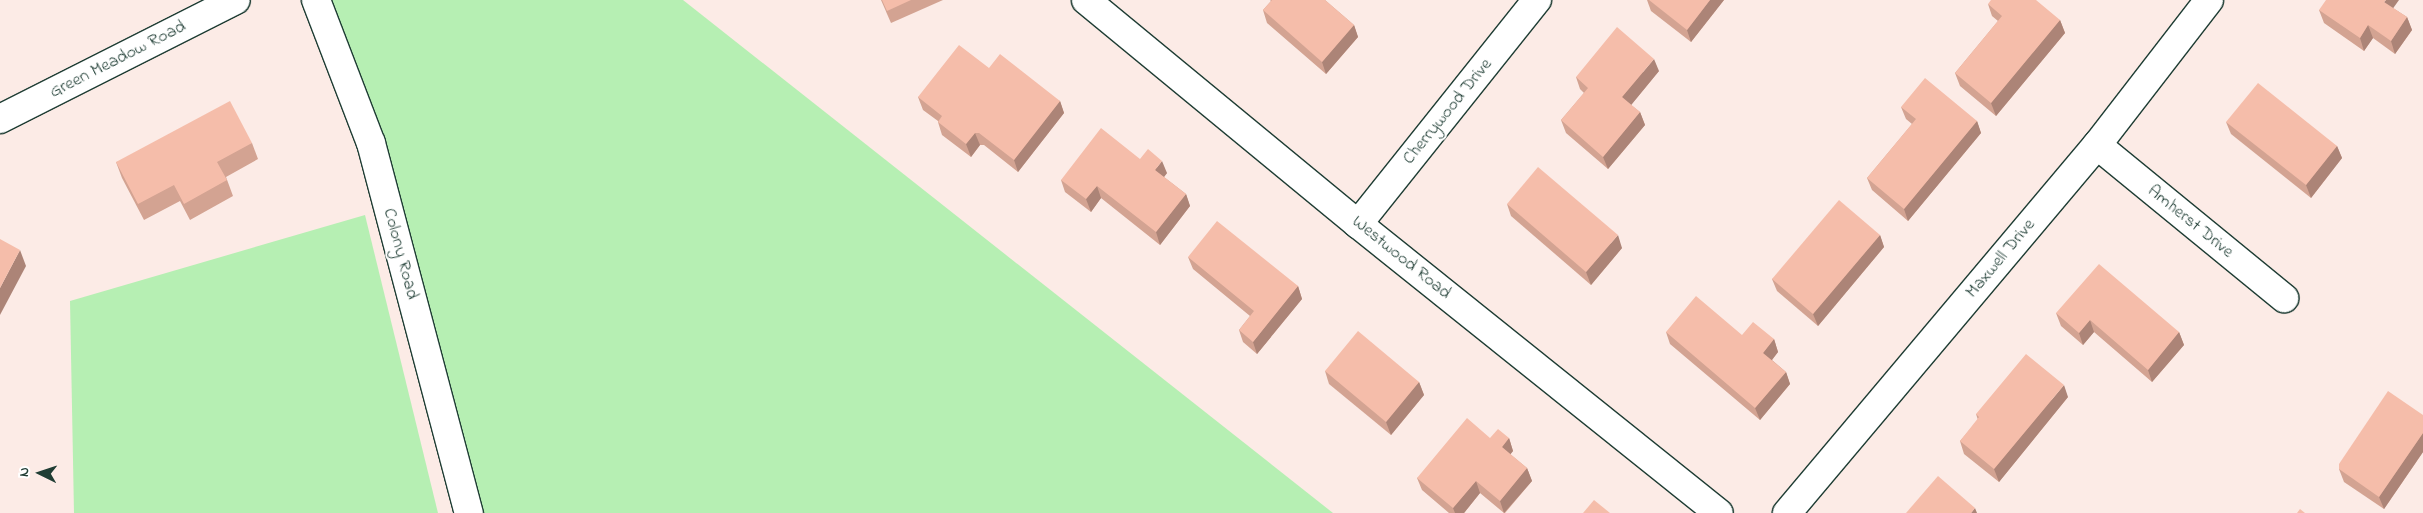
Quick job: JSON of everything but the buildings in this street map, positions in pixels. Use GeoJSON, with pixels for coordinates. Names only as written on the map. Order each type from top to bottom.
{"type":"FeatureCollection","features":[{"type":"Feature","properties":{"kind":"street","name":"Green Meadow Road"},"geometry":{"type":"LineString","coordinates":[[0,119],[236,0]]}},
{"type":"Feature","properties":{"kind":"street","name":"Colony Road"},"geometry":{"type":"LineString","coordinates":[[316,0],[371,143],[468,513]]}},
{"type":"Feature","properties":{"kind":"street","name":"Westwood Road"},"geometry":{"type":"LineString","coordinates":[[1086,0],[1358,224],[1719,513]]}},
{"type":"Feature","properties":{"kind":"street","name":"Cherrywood Drive"},"geometry":{"type":"LineString","coordinates":[[1358,224],[1537,0]]}},
{"type":"Feature","properties":{"kind":"street","name":"Maxwell Drive"},"geometry":{"type":"LineString","coordinates":[[1787,513],[2097,145],[2209,0]]}},
{"type":"Feature","properties":{"kind":"street","name":"Amherst Drive"},"geometry":{"type":"LineString","coordinates":[[2097,145],[2284,298]]}},
{"type":"Feature","properties":{"kind":"green space"},"geometry":{"type":"Polygon","coordinates":[[[316,0],[683,0],[1333,513],[469,513],[316,0]]]}},
{"type":"Feature","properties":{"kind":"green space"},"geometry":{"type":"Polygon","coordinates":[[[365,215],[438,513],[74,513],[70,301],[365,215]]]}}]}
